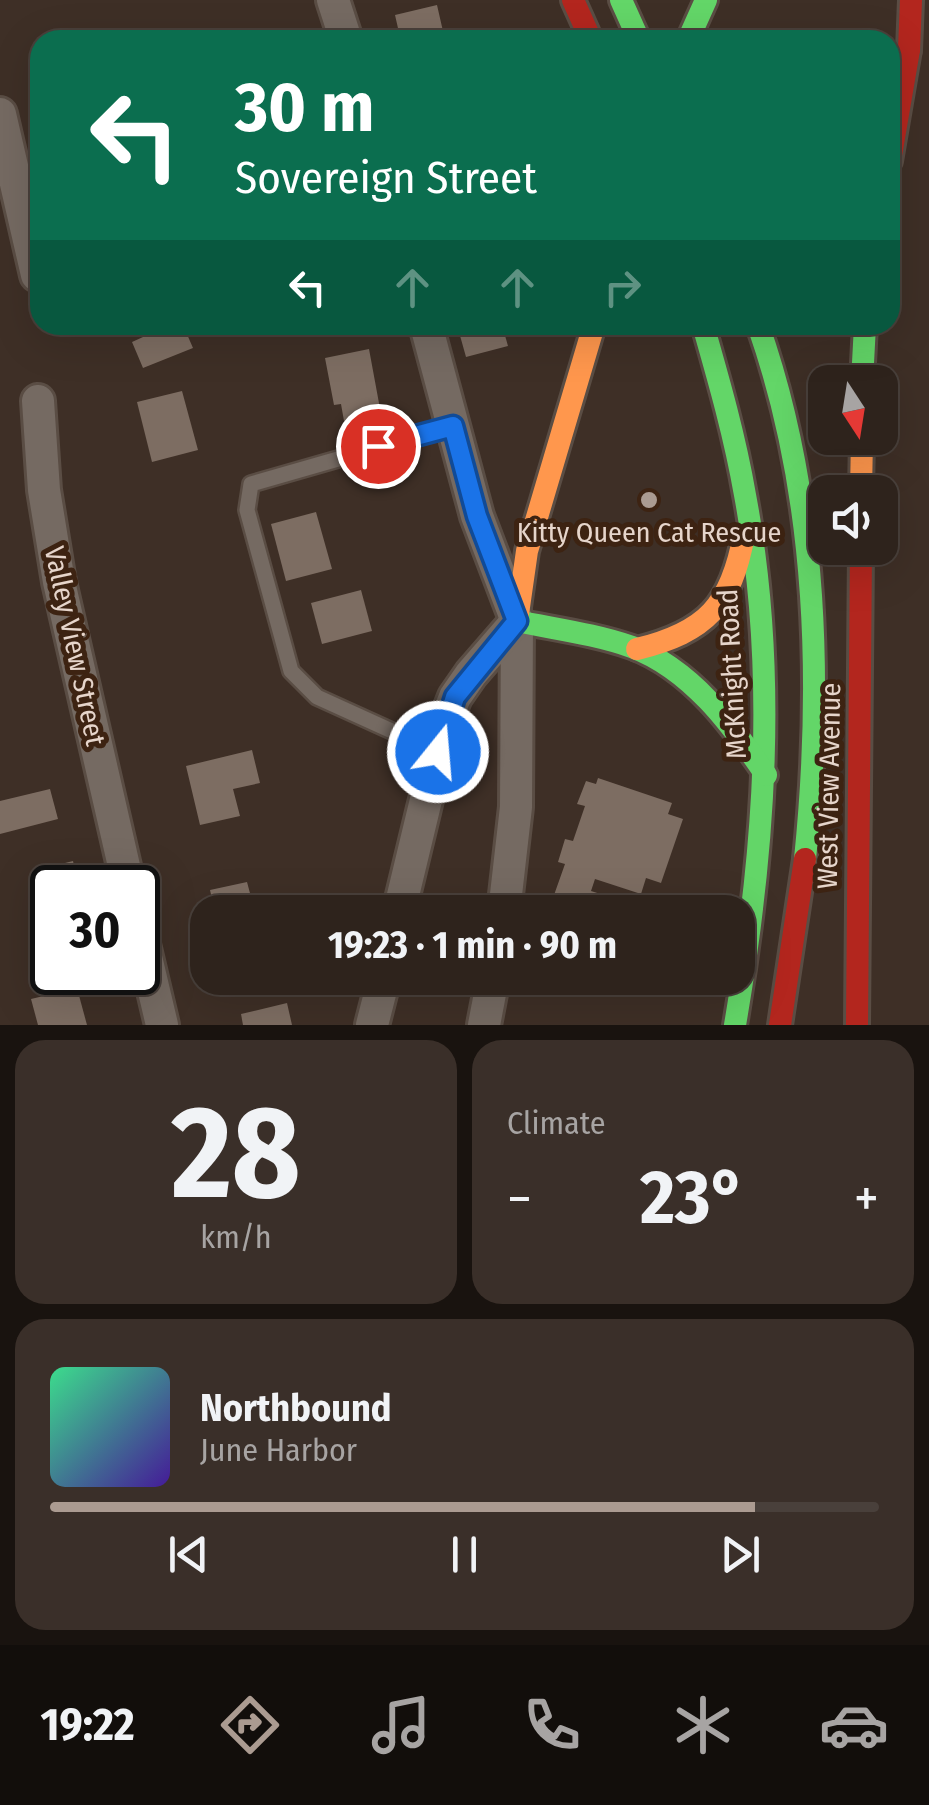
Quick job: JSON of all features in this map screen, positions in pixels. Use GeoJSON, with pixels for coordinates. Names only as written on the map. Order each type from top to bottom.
{"type":"FeatureCollection","features":[{"type":"Feature","properties":{"kind":"main road"},"geometry":{"type":"LineString","coordinates":[[572,0],[586,30]]}},
{"type":"Feature","properties":{"kind":"main road"},"geometry":{"type":"LineString","coordinates":[[621,0],[634,30]]}},
{"type":"Feature","properties":{"kind":"main road"},"geometry":{"type":"LineString","coordinates":[[692,30],[706,0]]}},
{"type":"Feature","properties":{"kind":"main road"},"geometry":{"type":"LineString","coordinates":[[900,103],[909,50],[911,0]]}},
{"type":"Feature","properties":{"kind":"main road"},"geometry":{"type":"LineString","coordinates":[[887,9],[898,30]]}},
{"type":"Feature","properties":{"kind":"main road"},"geometry":{"type":"LineString","coordinates":[[900,33],[909,50]]}},
{"type":"Feature","properties":{"kind":"main road"},"geometry":{"type":"LineString","coordinates":[[900,64],[909,50]]}},
{"type":"Feature","properties":{"kind":"main road"},"geometry":{"type":"LineString","coordinates":[[591,335],[527,551],[517,621],[637,648],[687,681],[710,702],[766,776]]}},
{"type":"Feature","properties":{"kind":"main road","name":"McKnight Road"},"geometry":{"type":"LineString","coordinates":[[706,335],[722,388],[747,504],[764,640],[766,776],[753,920],[734,1025]]}},
{"type":"Feature","properties":{"kind":"main road"},"geometry":{"type":"LineString","coordinates":[[761,335],[788,422]]}},
{"type":"Feature","properties":{"kind":"main road"},"geometry":{"type":"LineString","coordinates":[[780,335],[778,348],[808,564],[812,706],[806,852],[780,1025]]}},
{"type":"Feature","properties":{"kind":"main road"},"geometry":{"type":"LineString","coordinates":[[863,365],[864,335]]}},
{"type":"Feature","properties":{"kind":"main road"},"geometry":{"type":"LineString","coordinates":[[637,648],[680,638],[714,614],[736,576],[747,504]]}},
{"type":"Feature","properties":{"kind":"main road","name":"West View Avenue"},"geometry":{"type":"LineString","coordinates":[[857,1025],[861,565]]}},
{"type":"Feature","properties":{"kind":"street"},"geometry":{"type":"LineString","coordinates":[[333,0],[343,30]]}},
{"type":"Feature","properties":{"kind":"street"},"geometry":{"type":"LineString","coordinates":[[0,114],[30,245]]}},
{"type":"Feature","properties":{"kind":"street"},"geometry":{"type":"LineString","coordinates":[[429,335],[477,516],[517,621],[516,807],[506,895]]}},
{"type":"Feature","properties":{"kind":"street","name":"Valley View Street"},"geometry":{"type":"LineString","coordinates":[[38,402],[44,490],[59,582],[124,865]]}},
{"type":"Feature","properties":{"kind":"street"},"geometry":{"type":"LineString","coordinates":[[404,895],[455,697],[517,621]]}},
{"type":"Feature","properties":{"kind":"street"},"geometry":{"type":"LineString","coordinates":[[155,995],[162,1025]]}},
{"type":"Feature","properties":{"kind":"street"},"geometry":{"type":"LineString","coordinates":[[372,1025],[380,995]]}},
{"type":"Feature","properties":{"kind":"street"},"geometry":{"type":"LineString","coordinates":[[484,1025],[490,995]]}},
{"type":"Feature","properties":{"kind":"lane"},"geometry":{"type":"LineString","coordinates":[[438,752],[317,698],[291,672],[248,510],[251,484],[453,426]]}},
{"type":"Feature","properties":{"kind":"building"},"geometry":{"type":"Polygon","coordinates":[[[437,5],[443,30],[398,30],[395,15],[437,5]]]}},
{"type":"Feature","properties":{"kind":"building"},"geometry":{"type":"Polygon","coordinates":[[[187,335],[193,348],[143,368],[132,342],[143,337],[187,335]]]}},
{"type":"Feature","properties":{"kind":"building"},"geometry":{"type":"Polygon","coordinates":[[[460,335],[505,335],[508,346],[466,357],[460,335]]]}},
{"type":"Feature","properties":{"kind":"building"},"geometry":{"type":"Polygon","coordinates":[[[369,349],[381,414],[344,421],[341,404],[334,405],[325,358],[369,349]]]}},
{"type":"Feature","properties":{"kind":"building"},"geometry":{"type":"Polygon","coordinates":[[[182,391],[198,450],[152,462],[137,402],[182,391]]]}},
{"type":"Feature","properties":{"kind":"building"},"geometry":{"type":"Polygon","coordinates":[[[316,512],[332,569],[286,581],[271,524],[316,512]]]}},
{"type":"Feature","properties":{"kind":"building"},"geometry":{"type":"Polygon","coordinates":[[[361,590],[372,631],[322,644],[311,603],[361,590]]]}},
{"type":"Feature","properties":{"kind":"building"},"geometry":{"type":"Polygon","coordinates":[[[252,750],[260,783],[233,789],[240,816],[200,825],[186,766],[252,750]]]}},
{"type":"Feature","properties":{"kind":"building"},"geometry":{"type":"Polygon","coordinates":[[[598,778],[672,803],[668,814],[683,819],[661,883],[646,878],[641,894],[595,879],[591,891],[604,895],[554,895],[565,864],[558,862],[565,839],[573,841],[585,806],[577,804],[586,781],[596,784],[598,778]]]}},
{"type":"Feature","properties":{"kind":"building"},"geometry":{"type":"Polygon","coordinates":[[[50,789],[58,819],[0,834],[0,801],[50,789]]]}},
{"type":"Feature","properties":{"kind":"building"},"geometry":{"type":"Polygon","coordinates":[[[247,882],[250,895],[211,895],[210,890],[247,882]]]}},
{"type":"Feature","properties":{"kind":"building"},"geometry":{"type":"Polygon","coordinates":[[[79,995],[87,1025],[38,1025],[31,999],[79,995]]]}},
{"type":"Feature","properties":{"kind":"building"},"geometry":{"type":"Polygon","coordinates":[[[287,1003],[292,1025],[243,1025],[241,1014],[287,1003]]]}},
{"type":"Feature","properties":{"kind":"traffic: fast"},"geometry":{"type":"LineString","coordinates":[[621,0],[634,30]]}},
{"type":"Feature","properties":{"kind":"traffic: fast"},"geometry":{"type":"LineString","coordinates":[[692,30],[706,0]]}},
{"type":"Feature","properties":{"kind":"traffic: fast"},"geometry":{"type":"LineString","coordinates":[[706,335],[741,473],[762,627],[764,760],[760,827],[735,1025]]}},
{"type":"Feature","properties":{"kind":"traffic: fast"},"geometry":{"type":"LineString","coordinates":[[761,335],[793,454],[810,589],[814,725],[805,859]]}},
{"type":"Feature","properties":{"kind":"traffic: fast"},"geometry":{"type":"LineString","coordinates":[[863,365],[864,335]]}},
{"type":"Feature","properties":{"kind":"traffic: fast"},"geometry":{"type":"LineString","coordinates":[[517,621],[632,647],[673,669],[708,701],[766,775]]}},
{"type":"Feature","properties":{"kind":"traffic: slow"},"geometry":{"type":"LineString","coordinates":[[517,621],[527,551],[591,335]]}},
{"type":"Feature","properties":{"kind":"traffic: slow"},"geometry":{"type":"LineString","coordinates":[[861,475],[862,455]]}},
{"type":"Feature","properties":{"kind":"traffic: slow"},"geometry":{"type":"LineString","coordinates":[[637,649],[681,634],[712,612],[732,580],[744,535]]}},
{"type":"Feature","properties":{"kind":"traffic: jam"},"geometry":{"type":"LineString","coordinates":[[573,0],[586,30]]}},
{"type":"Feature","properties":{"kind":"traffic: jam"},"geometry":{"type":"LineString","coordinates":[[900,103],[909,50],[911,0]]}},
{"type":"Feature","properties":{"kind":"traffic: jam"},"geometry":{"type":"LineString","coordinates":[[900,64],[909,50]]}},
{"type":"Feature","properties":{"kind":"traffic: jam"},"geometry":{"type":"LineString","coordinates":[[857,1025],[861,565]]}},
{"type":"Feature","properties":{"kind":"traffic: jam"},"geometry":{"type":"LineString","coordinates":[[780,1025],[805,859]]}},
{"type":"Feature","properties":{"kind":"place","name":"Kitty Queen Cat Rescue"},"geometry":{"type":"Point","coordinates":[649,500]}},
{"type":"Feature","properties":{"kind":"route"},"geometry":{"type":"LineString","coordinates":[[378,446],[453,426],[477,516],[517,621],[455,697],[438,752]]}}]}
